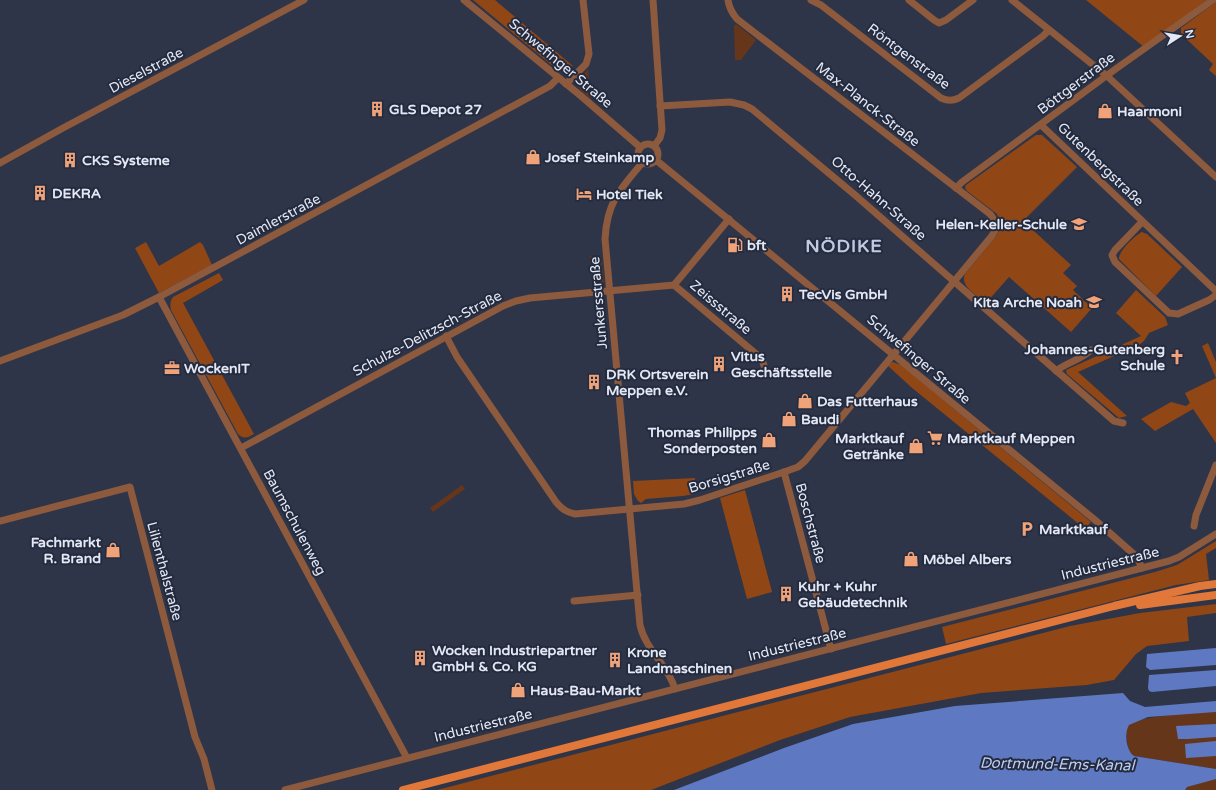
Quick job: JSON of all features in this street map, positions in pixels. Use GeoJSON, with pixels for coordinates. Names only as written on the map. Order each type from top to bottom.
{"type":"FeatureCollection","features":[{"type":"Feature","properties":{"kind":"main road"},"geometry":{"type":"LineString","coordinates":[[403,790],[1086,613],[1200,586],[1216,584]]}},
{"type":"Feature","properties":{"kind":"main road"},"geometry":{"type":"LineString","coordinates":[[1086,613],[1216,595]]}},
{"type":"Feature","properties":{"kind":"street","name":"Dieselstraße"},"geometry":{"type":"LineString","coordinates":[[0,163],[304,0]]}},
{"type":"Feature","properties":{"kind":"street","name":"Schwefinger Straße"},"geometry":{"type":"LineString","coordinates":[[464,0],[640,147]]}},
{"type":"Feature","properties":{"kind":"street"},"geometry":{"type":"LineString","coordinates":[[566,84],[571,77],[586,64],[588,60],[589,54],[583,0]]}},
{"type":"Feature","properties":{"kind":"street"},"geometry":{"type":"LineString","coordinates":[[653,0],[662,130],[660,138],[654,146]]}},
{"type":"Feature","properties":{"kind":"street","name":"Max-Planck-Straße"},"geometry":{"type":"LineString","coordinates":[[728,0],[729,6],[737,19],[990,214],[997,225]]}},
{"type":"Feature","properties":{"kind":"street","name":"Röntgenstraße"},"geometry":{"type":"LineString","coordinates":[[811,0],[821,5],[941,98],[953,101],[1043,36],[1049,30]]}},
{"type":"Feature","properties":{"kind":"street"},"geometry":{"type":"LineString","coordinates":[[909,0],[940,23],[973,0]]}},
{"type":"Feature","properties":{"kind":"street"},"geometry":{"type":"LineString","coordinates":[[1012,0],[1107,76],[1216,177]]}},
{"type":"Feature","properties":{"kind":"street","name":"Böttgerstraße"},"geometry":{"type":"LineString","coordinates":[[956,188],[962,182],[1213,0]]}},
{"type":"Feature","properties":{"kind":"street","name":"Daimlerstraße"},"geometry":{"type":"LineString","coordinates":[[0,361],[123,316],[550,86],[558,78]]}},
{"type":"Feature","properties":{"kind":"street","name":"Otto-Hahn-Straße"},"geometry":{"type":"LineString","coordinates":[[660,106],[730,102],[744,105],[752,109],[835,177],[1114,421],[1124,423]]}},
{"type":"Feature","properties":{"kind":"street","name":"Gutenbergstraße"},"geometry":{"type":"LineString","coordinates":[[1041,125],[1216,291]]}},
{"type":"Feature","properties":{"kind":"street"},"geometry":{"type":"LineString","coordinates":[[649,144],[654,146],[658,154],[656,160],[650,164],[643,162],[638,157],[640,147],[649,144]]}},
{"type":"Feature","properties":{"kind":"street","name":"Schwefinger Straße"},"geometry":{"type":"LineString","coordinates":[[656,160],[1133,553],[1140,561],[1142,568]]}},
{"type":"Feature","properties":{"kind":"street","name":"Junkersstraße"},"geometry":{"type":"LineString","coordinates":[[643,162],[612,202],[606,220],[605,239],[629,509],[642,633],[672,678],[675,689]]}},
{"type":"Feature","properties":{"kind":"street"},"geometry":{"type":"LineString","coordinates":[[674,285],[729,219]]}},
{"type":"Feature","properties":{"kind":"street","name":"Gutenbergstraße"},"geometry":{"type":"LineString","coordinates":[[1142,222],[1115,250],[1112,255],[1115,262],[1169,313],[1173,314],[1184,311],[1209,300],[1216,295]]}},
{"type":"Feature","properties":{"kind":"street","name":"Borsigstraße"},"geometry":{"type":"LineString","coordinates":[[446,336],[457,357],[487,402],[562,509],[568,513],[575,514],[684,504],[784,472],[798,467],[805,461],[991,237],[997,225]]}},
{"type":"Feature","properties":{"kind":"street","name":"Schulze-Delitzsch-Straße"},"geometry":{"type":"LineString","coordinates":[[241,448],[446,336],[503,306],[516,301],[530,298],[674,285]]}},
{"type":"Feature","properties":{"kind":"street","name":"Zeissstraße"},"geometry":{"type":"LineString","coordinates":[[674,285],[762,359],[765,369]]}},
{"type":"Feature","properties":{"kind":"street","name":"Baumschulenweg"},"geometry":{"type":"LineString","coordinates":[[159,297],[407,758]]}},
{"type":"Feature","properties":{"kind":"street"},"geometry":{"type":"LineString","coordinates":[[1056,371],[1062,366],[1086,355],[1092,350]]}},
{"type":"Feature","properties":{"kind":"street"},"geometry":{"type":"LineString","coordinates":[[1194,526],[1196,515],[1216,465]]}},
{"type":"Feature","properties":{"kind":"street","name":"Boschstraße"},"geometry":{"type":"LineString","coordinates":[[784,472],[831,649]]}},
{"type":"Feature","properties":{"kind":"street","name":"Lilienthalstraße"},"geometry":{"type":"LineString","coordinates":[[0,522],[130,488],[195,737],[204,759],[212,790]]}},
{"type":"Feature","properties":{"kind":"street","name":"Industriestraße"},"geometry":{"type":"LineString","coordinates":[[286,790],[831,649],[1036,594],[1142,568],[1179,557],[1216,534]]}},
{"type":"Feature","properties":{"kind":"street"},"geometry":{"type":"LineString","coordinates":[[574,601],[638,595]]}},
{"type":"Feature","properties":{"kind":"shaded area"},"geometry":{"type":"Polygon","coordinates":[[[473,0],[495,0],[573,66],[560,72],[473,0]]]}},
{"type":"Feature","properties":{"kind":"shaded area"},"geometry":{"type":"Polygon","coordinates":[[[1086,0],[1207,0],[1144,47],[1086,0]]]}},
{"type":"Feature","properties":{"kind":"shaded area"},"geometry":{"type":"Polygon","coordinates":[[[1216,2],[1216,76],[1209,70],[1213,64],[1181,34],[1181,28],[1216,2]]]}},
{"type":"Feature","properties":{"kind":"shaded area"},"geometry":{"type":"Polygon","coordinates":[[[736,24],[756,40],[741,60],[735,60],[734,26],[736,24]]]}},
{"type":"Feature","properties":{"kind":"shaded area"},"geometry":{"type":"Polygon","coordinates":[[[588,69],[591,99],[578,85],[588,69]]]}},
{"type":"Feature","properties":{"kind":"shaded area"},"geometry":{"type":"Polygon","coordinates":[[[1036,135],[1042,135],[1077,167],[1023,221],[1071,265],[1063,273],[1077,286],[1073,290],[1092,308],[1071,332],[1009,277],[986,303],[967,287],[964,278],[965,274],[997,235],[1001,224],[997,214],[967,191],[965,188],[966,185],[1036,135]]]}},
{"type":"Feature","properties":{"kind":"shaded area"},"geometry":{"type":"Polygon","coordinates":[[[1142,232],[1147,234],[1182,267],[1156,296],[1119,259],[1121,252],[1135,236],[1142,232]]]}},
{"type":"Feature","properties":{"kind":"shaded area"},"geometry":{"type":"Polygon","coordinates":[[[146,242],[159,266],[200,242],[203,245],[212,265],[159,293],[135,248],[146,242]]]}},
{"type":"Feature","properties":{"kind":"shaded area"},"geometry":{"type":"Polygon","coordinates":[[[590,256],[601,256],[604,282],[601,285],[593,287],[590,256]]]}},
{"type":"Feature","properties":{"kind":"shaded area"},"geometry":{"type":"Polygon","coordinates":[[[219,273],[223,280],[183,303],[254,434],[246,437],[242,437],[238,434],[171,310],[170,305],[173,297],[219,273]]]}},
{"type":"Feature","properties":{"kind":"shaded area"},"geometry":{"type":"Polygon","coordinates":[[[1136,290],[1165,317],[1168,325],[1149,333],[1144,341],[1139,345],[1078,372],[1127,416],[1119,418],[1067,374],[1066,370],[1141,336],[1116,313],[1136,290]]]}},
{"type":"Feature","properties":{"kind":"shaded area"},"geometry":{"type":"Polygon","coordinates":[[[1208,343],[1216,362],[1216,378],[1202,346],[1208,343]]]}},
{"type":"Feature","properties":{"kind":"shaded area"},"geometry":{"type":"Polygon","coordinates":[[[893,362],[901,365],[1091,522],[1085,529],[911,387],[887,365],[893,362]]]}},
{"type":"Feature","properties":{"kind":"shaded area"},"geometry":{"type":"Polygon","coordinates":[[[1216,378],[1216,443],[1193,409],[1155,431],[1141,419],[1171,402],[1186,406],[1190,403],[1185,393],[1216,378]]]}},
{"type":"Feature","properties":{"kind":"shaded area"},"geometry":{"type":"Polygon","coordinates":[[[695,478],[694,494],[646,499],[641,503],[634,494],[633,481],[695,478]]]}},
{"type":"Feature","properties":{"kind":"shaded area"},"geometry":{"type":"Polygon","coordinates":[[[462,485],[465,489],[433,512],[430,508],[462,485]]]}},
{"type":"Feature","properties":{"kind":"shaded area"},"geometry":{"type":"Polygon","coordinates":[[[745,490],[772,592],[747,599],[720,498],[745,490]]]}},
{"type":"Feature","properties":{"kind":"shaded area"},"geometry":{"type":"Polygon","coordinates":[[[1216,541],[1216,548],[1206,554],[1209,580],[1176,585],[946,644],[942,627],[1155,572],[1177,565],[1216,541]]]}},
{"type":"Feature","properties":{"kind":"shaded area"},"geometry":{"type":"Polygon","coordinates":[[[1216,604],[1216,613],[1187,617],[1189,641],[1147,646],[1136,654],[1114,680],[1087,685],[981,693],[850,717],[780,740],[651,790],[437,790],[1070,626],[1140,613],[1216,604]]]}},
{"type":"Feature","properties":{"kind":"shaded area"},"geometry":{"type":"Polygon","coordinates":[[[1216,712],[1216,769],[1134,756],[1129,751],[1126,730],[1132,723],[1168,715],[1216,712]]]}},
{"type":"Feature","properties":{"kind":"shaded area"},"geometry":{"type":"Polygon","coordinates":[[[1216,779],[1216,790],[1185,790],[1187,787],[1216,779]]]}},
{"type":"Feature","properties":{"kind":"water"},"geometry":{"type":"Polygon","coordinates":[[[1216,648],[1216,665],[1150,670],[1146,667],[1147,654],[1216,648]]]}},
{"type":"Feature","properties":{"kind":"water"},"geometry":{"type":"Polygon","coordinates":[[[1216,670],[1216,686],[1152,692],[1149,691],[1148,688],[1149,675],[1216,670]]]}},
{"type":"Feature","properties":{"kind":"water","name":"Dortmund-Ems-Kanal"},"geometry":{"type":"Polygon","coordinates":[[[1123,693],[1130,701],[1145,707],[1216,701],[1216,712],[1148,717],[1129,725],[1127,728],[1126,737],[1129,750],[1134,756],[1216,769],[1216,779],[1187,787],[1185,790],[674,790],[784,748],[853,724],[955,706],[1123,693]]]}},
{"type":"Feature","properties":{"kind":"water"},"geometry":{"type":"Polygon","coordinates":[[[1216,724],[1216,737],[1178,739],[1176,726],[1216,724]]]}},
{"type":"Feature","properties":{"kind":"water"},"geometry":{"type":"Polygon","coordinates":[[[1216,741],[1216,756],[1186,758],[1185,744],[1216,741]]]}},
{"type":"Feature","properties":{"kind":"place","name":"GLS Depot 27"},"geometry":{"type":"Point","coordinates":[377,109]}},
{"type":"Feature","properties":{"kind":"place","name":"Haarmoni"},"geometry":{"type":"Point","coordinates":[1105,111]}},
{"type":"Feature","properties":{"kind":"place","name":"Josef Steinkamp"},"geometry":{"type":"Point","coordinates":[533,157]}},
{"type":"Feature","properties":{"kind":"place","name":"CKS Systeme"},"geometry":{"type":"Point","coordinates":[70,160]}},
{"type":"Feature","properties":{"kind":"place","name":"DEKRA"},"geometry":{"type":"Point","coordinates":[40,193]}},
{"type":"Feature","properties":{"kind":"place","name":"Hotel Tiek"},"geometry":{"type":"Point","coordinates":[584,194]}},
{"type":"Feature","properties":{"kind":"place","name":"Helen-Keller-Schule"},"geometry":{"type":"Point","coordinates":[1079,224]}},
{"type":"Feature","properties":{"kind":"place","name":"bft"},"geometry":{"type":"Point","coordinates":[735,245]}},
{"type":"Feature","properties":{"kind":"place","name":"TecVis GmbH"},"geometry":{"type":"Point","coordinates":[787,294]}},
{"type":"Feature","properties":{"kind":"place","name":"Kita Arche Noah"},"geometry":{"type":"Point","coordinates":[1094,302]}},
{"type":"Feature","properties":{"kind":"place","name":"Johannes-Gutenberg Schule"},"geometry":{"type":"Point","coordinates":[1177,357]}},
{"type":"Feature","properties":{"kind":"place","name":"Vitus Geschäftsstelle"},"geometry":{"type":"Point","coordinates":[719,364]}},
{"type":"Feature","properties":{"kind":"place","name":"WockenIT"},"geometry":{"type":"Point","coordinates":[172,368]}},
{"type":"Feature","properties":{"kind":"place","name":"DRK Ortsverein Meppen e.V."},"geometry":{"type":"Point","coordinates":[594,382]}},
{"type":"Feature","properties":{"kind":"place","name":"Das Futterhaus"},"geometry":{"type":"Point","coordinates":[805,401]}},
{"type":"Feature","properties":{"kind":"place","name":"Baudi"},"geometry":{"type":"Point","coordinates":[789,419]}},
{"type":"Feature","properties":{"kind":"place","name":"Marktkauf Meppen"},"geometry":{"type":"Point","coordinates":[935,438]}},
{"type":"Feature","properties":{"kind":"place","name":"Thomas Philipps Sonderposten"},"geometry":{"type":"Point","coordinates":[769,440]}},
{"type":"Feature","properties":{"kind":"place","name":"Marktkauf Getränke"},"geometry":{"type":"Point","coordinates":[916,446]}},
{"type":"Feature","properties":{"kind":"place","name":"Marktkauf"},"geometry":{"type":"Point","coordinates":[1027,529]}},
{"type":"Feature","properties":{"kind":"place","name":"Fachmarkt R. Brand"},"geometry":{"type":"Point","coordinates":[113,550]}},
{"type":"Feature","properties":{"kind":"place","name":"Möbel Albers"},"geometry":{"type":"Point","coordinates":[911,559]}},
{"type":"Feature","properties":{"kind":"place","name":"Kuhr + Kuhr Gebäudetechnik"},"geometry":{"type":"Point","coordinates":[786,594]}},
{"type":"Feature","properties":{"kind":"place","name":"Wocken Industriepartner GmbH & Co. KG"},"geometry":{"type":"Point","coordinates":[420,658]}},
{"type":"Feature","properties":{"kind":"place","name":"Krone Landmaschinen"},"geometry":{"type":"Point","coordinates":[615,660]}},
{"type":"Feature","properties":{"kind":"place","name":"Haus-Bau-Markt"},"geometry":{"type":"Point","coordinates":[518,690]}},
{"type":"Feature","properties":{"kind":"district","name":"NÖDIKE"},"geometry":{"type":"Point","coordinates":[844,246]}}]}
